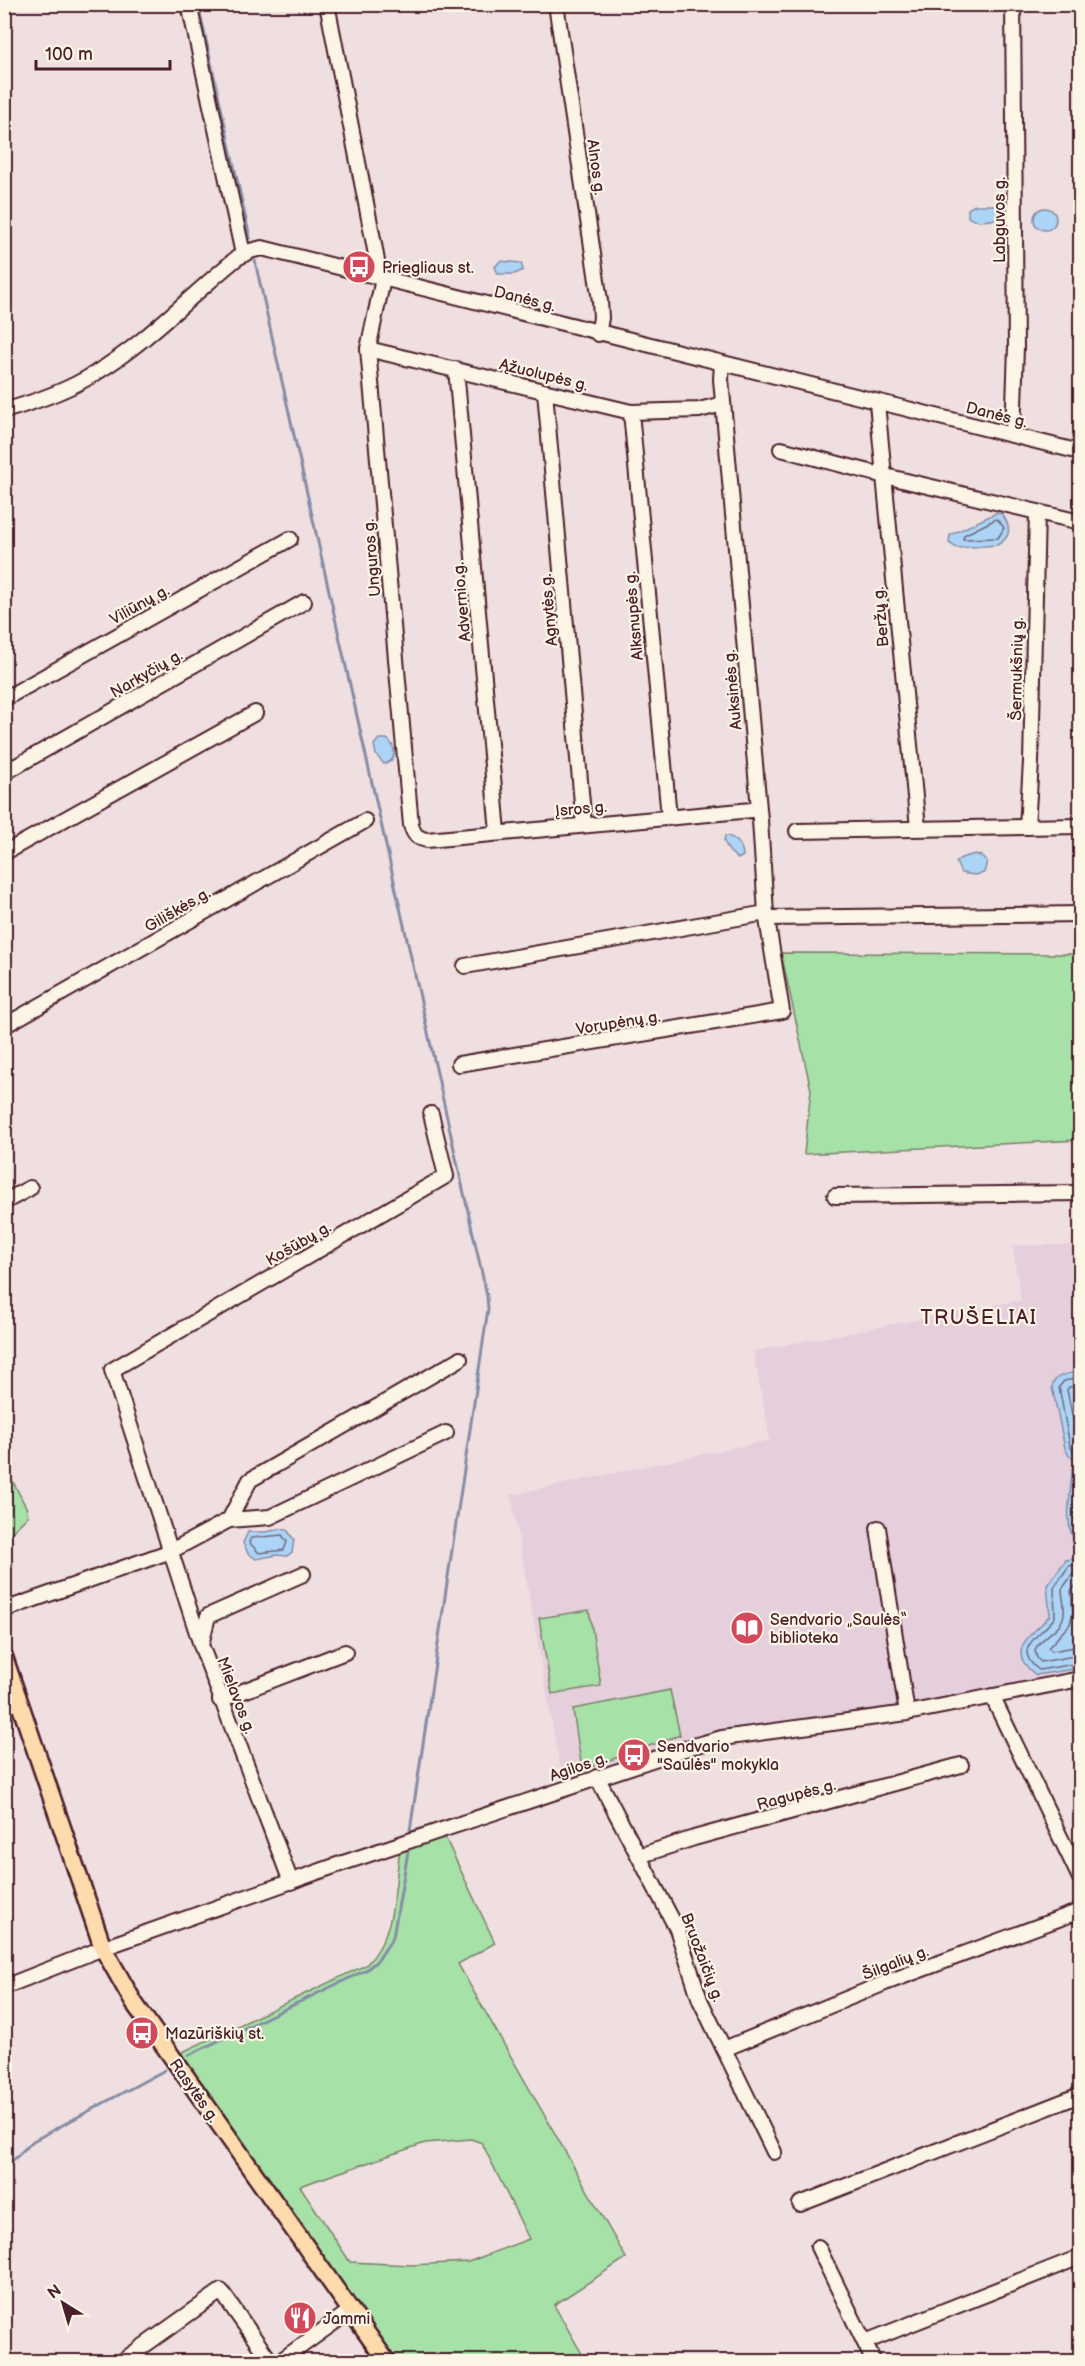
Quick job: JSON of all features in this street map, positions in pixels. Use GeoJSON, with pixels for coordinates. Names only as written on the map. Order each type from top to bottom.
{"type":"FeatureCollection","features":[{"type":"Feature","properties":{"kind":"main road","name":"Rasytės g."},"geometry":{"type":"LineString","coordinates":[[4,1657],[103,1948],[131,2000],[387,2361]]}},
{"type":"Feature","properties":{"kind":"street"},"geometry":{"type":"LineString","coordinates":[[189,4],[243,254]]}},
{"type":"Feature","properties":{"kind":"street","name":"Unguros g."},"geometry":{"type":"LineString","coordinates":[[327,4],[380,278],[368,349],[411,825],[414,834]]}},
{"type":"Feature","properties":{"kind":"street","name":"Alnos g."},"geometry":{"type":"LineString","coordinates":[[556,4],[600,301],[601,318],[598,334]]}},
{"type":"Feature","properties":{"kind":"street","name":"Labguvos g."},"geometry":{"type":"LineString","coordinates":[[1013,4],[1016,348],[1013,435]]}},
{"type":"Feature","properties":{"kind":"street","name":"Danės g."},"geometry":{"type":"LineString","coordinates":[[4,411],[66,389],[93,375],[122,356],[221,270],[243,254],[262,249],[1080,452]]}},
{"type":"Feature","properties":{"kind":"street","name":"Ąžuolupės g."},"geometry":{"type":"LineString","coordinates":[[368,349],[631,412],[699,410],[715,406]]}},
{"type":"Feature","properties":{"kind":"street"},"geometry":{"type":"LineString","coordinates":[[717,363],[715,406],[756,851]]}},
{"type":"Feature","properties":{"kind":"street","name":"Auksinės g."},"geometry":{"type":"LineString","coordinates":[[717,363],[721,379],[767,916],[782,1011]]}},
{"type":"Feature","properties":{"kind":"street","name":"Advernio g."},"geometry":{"type":"LineString","coordinates":[[456,369],[498,832]]}},
{"type":"Feature","properties":{"kind":"street","name":"Agnytės g."},"geometry":{"type":"LineString","coordinates":[[545,392],[584,825]]}},
{"type":"Feature","properties":{"kind":"street","name":"Beržų g."},"geometry":{"type":"LineString","coordinates":[[877,402],[918,828]]}},
{"type":"Feature","properties":{"kind":"street","name":"Alksnupės g."},"geometry":{"type":"LineString","coordinates":[[631,412],[669,817]]}},
{"type":"Feature","properties":{"kind":"street"},"geometry":{"type":"LineString","coordinates":[[780,448],[885,476],[1080,522]]}},
{"type":"Feature","properties":{"kind":"street","name":"Šermukšnių g."},"geometry":{"type":"LineString","coordinates":[[1027,827],[1036,512]]}},
{"type":"Feature","properties":{"kind":"street","name":"Viliūnų g."},"geometry":{"type":"LineString","coordinates":[[4,699],[290,539]]}},
{"type":"Feature","properties":{"kind":"street","name":"Narkyčių g."},"geometry":{"type":"LineString","coordinates":[[4,772],[304,602]]}},
{"type":"Feature","properties":{"kind":"street"},"geometry":{"type":"LineString","coordinates":[[4,853],[255,713]]}},
{"type":"Feature","properties":{"kind":"street","name":"Įsros g."},"geometry":{"type":"LineString","coordinates":[[414,834],[427,840],[752,810]]}},
{"type":"Feature","properties":{"kind":"street","name":"Giliškės g."},"geometry":{"type":"LineString","coordinates":[[4,1026],[365,821]]}},
{"type":"Feature","properties":{"kind":"street"},"geometry":{"type":"LineString","coordinates":[[797,831],[1080,826]]}},
{"type":"Feature","properties":{"kind":"street"},"geometry":{"type":"LineString","coordinates":[[465,966],[767,916],[1080,914]]}},
{"type":"Feature","properties":{"kind":"street","name":"Vorupėnų g."},"geometry":{"type":"LineString","coordinates":[[459,1064],[782,1011]]}},
{"type":"Feature","properties":{"kind":"street","name":"Košūbų g."},"geometry":{"type":"LineString","coordinates":[[171,1551],[112,1370],[446,1176],[431,1114]]}},
{"type":"Feature","properties":{"kind":"street"},"geometry":{"type":"LineString","coordinates":[[4,1202],[30,1188]]}},
{"type":"Feature","properties":{"kind":"street"},"geometry":{"type":"LineString","coordinates":[[835,1196],[1080,1193]]}},
{"type":"Feature","properties":{"kind":"street"},"geometry":{"type":"LineString","coordinates":[[229,1520],[250,1480],[460,1359]]}},
{"type":"Feature","properties":{"kind":"street"},"geometry":{"type":"LineString","coordinates":[[4,1610],[171,1551],[229,1520],[270,1517],[446,1432]]}},
{"type":"Feature","properties":{"kind":"street"},"geometry":{"type":"LineString","coordinates":[[878,1528],[907,1713]]}},
{"type":"Feature","properties":{"kind":"street"},"geometry":{"type":"LineString","coordinates":[[171,1551],[201,1646]]}},
{"type":"Feature","properties":{"kind":"street","name":"Mielavos g."},"geometry":{"type":"LineString","coordinates":[[291,1882],[201,1646],[208,1616],[303,1574]]}},
{"type":"Feature","properties":{"kind":"street"},"geometry":{"type":"LineString","coordinates":[[220,1700],[345,1652]]}},
{"type":"Feature","properties":{"kind":"street","name":"Agilos g."},"geometry":{"type":"LineString","coordinates":[[4,1987],[103,1948],[291,1882],[597,1777],[722,1738],[907,1713],[1080,1679]]}},
{"type":"Feature","properties":{"kind":"street"},"geometry":{"type":"LineString","coordinates":[[992,1696],[1080,1878]]}},
{"type":"Feature","properties":{"kind":"street","name":"Ragupės g."},"geometry":{"type":"LineString","coordinates":[[639,1856],[694,1838],[962,1765]]}},
{"type":"Feature","properties":{"kind":"street","name":"Bruožaičių g."},"geometry":{"type":"LineString","coordinates":[[597,1777],[677,1929],[694,1984],[774,2152]]}},
{"type":"Feature","properties":{"kind":"street","name":"Šilgalių g."},"geometry":{"type":"LineString","coordinates":[[724,2049],[885,1983],[1080,1911]]}},
{"type":"Feature","properties":{"kind":"street"},"geometry":{"type":"LineString","coordinates":[[801,2204],[1080,2095]]}},
{"type":"Feature","properties":{"kind":"street"},"geometry":{"type":"LineString","coordinates":[[818,2247],[874,2361]]}},
{"type":"Feature","properties":{"kind":"street"},"geometry":{"type":"LineString","coordinates":[[865,2342],[1080,2257]]}},
{"type":"Feature","properties":{"kind":"street"},"geometry":{"type":"LineString","coordinates":[[122,2361],[221,2291],[271,2361]]}},
{"type":"Feature","properties":{"kind":"street"},"geometry":{"type":"LineString","coordinates":[[279,2361],[350,2311]]}},
{"type":"Feature","properties":{"kind":"shaded area"},"geometry":{"type":"Polygon","coordinates":[[[1012,1245],[1080,1245],[1080,1674],[895,1709],[783,1723],[563,1784],[511,1495],[770,1440],[753,1351],[1021,1300],[1012,1245]]]}},
{"type":"Feature","properties":{"kind":"green space"},"geometry":{"type":"Polygon","coordinates":[[[781,953],[1080,954],[1080,1140],[804,1154],[811,1090],[781,953]]]}},
{"type":"Feature","properties":{"kind":"green space"},"geometry":{"type":"Polygon","coordinates":[[[5,1466],[27,1509],[28,1516],[5,1539],[5,1466]]]}},
{"type":"Feature","properties":{"kind":"green space"},"geometry":{"type":"Polygon","coordinates":[[[589,1610],[601,1686],[552,1694],[539,1618],[589,1610]]]}},
{"type":"Feature","properties":{"kind":"green space"},"geometry":{"type":"Polygon","coordinates":[[[670,1690],[680,1735],[582,1770],[573,1709],[670,1690]]]}},
{"type":"Feature","properties":{"kind":"green space"},"geometry":{"type":"Polygon","coordinates":[[[444,1835],[495,1943],[458,1964],[626,2258],[554,2305],[586,2361],[395,2361],[174,2056],[366,1965],[376,1953],[388,1926],[395,1895],[400,1849],[444,1835]],[[471,2139],[425,2143],[300,2186],[350,2262],[411,2265],[468,2262],[529,2239],[482,2143],[471,2139]]]}},
{"type":"Feature","properties":{"kind":"water"},"geometry":{"type":"Polygon","coordinates":[[[975,205],[998,205],[998,218],[983,221],[971,219],[968,217],[968,209],[975,205]]]}},
{"type":"Feature","properties":{"kind":"water"},"geometry":{"type":"Polygon","coordinates":[[[1045,208],[1053,211],[1056,219],[1053,227],[1045,230],[1037,227],[1034,219],[1037,211],[1045,208]]]}},
{"type":"Feature","properties":{"kind":"water"},"geometry":{"type":"Polygon","coordinates":[[[500,261],[521,263],[523,270],[515,274],[498,274],[495,267],[500,261]]]}},
{"type":"Feature","properties":{"kind":"water"},"geometry":{"type":"Polygon","coordinates":[[[996,513],[1002,514],[1008,527],[1008,535],[1002,542],[997,545],[957,548],[949,543],[950,535],[996,513]]]}},
{"type":"Feature","properties":{"kind":"water"},"geometry":{"type":"Polygon","coordinates":[[[379,739],[387,739],[394,750],[391,760],[384,764],[376,755],[374,745],[379,739]]]}},
{"type":"Feature","properties":{"kind":"water"},"geometry":{"type":"Polygon","coordinates":[[[725,836],[738,842],[743,856],[738,859],[729,851],[724,841],[725,836]]]}},
{"type":"Feature","properties":{"kind":"water"},"geometry":{"type":"Polygon","coordinates":[[[975,854],[987,861],[984,873],[975,875],[961,873],[956,862],[975,854]]]}},
{"type":"Feature","properties":{"kind":"water"},"geometry":{"type":"Polygon","coordinates":[[[1077,1372],[1080,1374],[1080,1459],[1076,1460],[1069,1456],[1065,1448],[1052,1387],[1058,1378],[1077,1372]]]}},
{"type":"Feature","properties":{"kind":"water"},"geometry":{"type":"Polygon","coordinates":[[[1080,1462],[1080,1544],[1076,1543],[1069,1526],[1069,1507],[1072,1469],[1074,1464],[1080,1462]]]}},
{"type":"Feature","properties":{"kind":"water"},"geometry":{"type":"Polygon","coordinates":[[[287,1530],[294,1540],[292,1552],[287,1556],[277,1555],[256,1559],[248,1553],[243,1543],[248,1532],[287,1530]]]}},
{"type":"Feature","properties":{"kind":"water"},"geometry":{"type":"Polygon","coordinates":[[[1080,1558],[1080,1668],[1036,1675],[1026,1666],[1021,1650],[1024,1643],[1050,1615],[1047,1585],[1066,1560],[1080,1558]]]}},
{"type":"Feature","properties":{"kind":"waterway"},"geometry":{"type":"LineString","coordinates":[[198,4],[250,238]]}},
{"type":"Feature","properties":{"kind":"waterway"},"geometry":{"type":"LineString","coordinates":[[255,261],[487,1296],[488,1309],[410,1831]]}},
{"type":"Feature","properties":{"kind":"waterway"},"geometry":{"type":"LineString","coordinates":[[189,2055],[366,1970],[378,1960],[393,1937],[408,1852]]}},
{"type":"Feature","properties":{"kind":"waterway"},"geometry":{"type":"LineString","coordinates":[[4,2172],[6,2167],[33,2141],[165,2070]]}},
{"type":"Feature","properties":{"kind":"waterway"},"geometry":{"type":"LineString","coordinates":[[4,2314],[11,2362]]}},
{"type":"Feature","properties":{"kind":"place","name":"Priegliaus st."},"geometry":{"type":"Point","coordinates":[359,267]}},
{"type":"Feature","properties":{"kind":"place","name":"Sendvario „Saulės“ biblioteka"},"geometry":{"type":"Point","coordinates":[747,1628]}},
{"type":"Feature","properties":{"kind":"place","name":"Sendvario \"Saulės\" mokykla"},"geometry":{"type":"Point","coordinates":[634,1755]}},
{"type":"Feature","properties":{"kind":"place","name":"Mazūriškių st."},"geometry":{"type":"Point","coordinates":[142,2033]}},
{"type":"Feature","properties":{"kind":"place","name":"Jammi"},"geometry":{"type":"Point","coordinates":[300,2318]}},
{"type":"Feature","properties":{"kind":"district","name":"TRUŠELIAI"},"geometry":{"type":"Point","coordinates":[979,1317]}}]}
